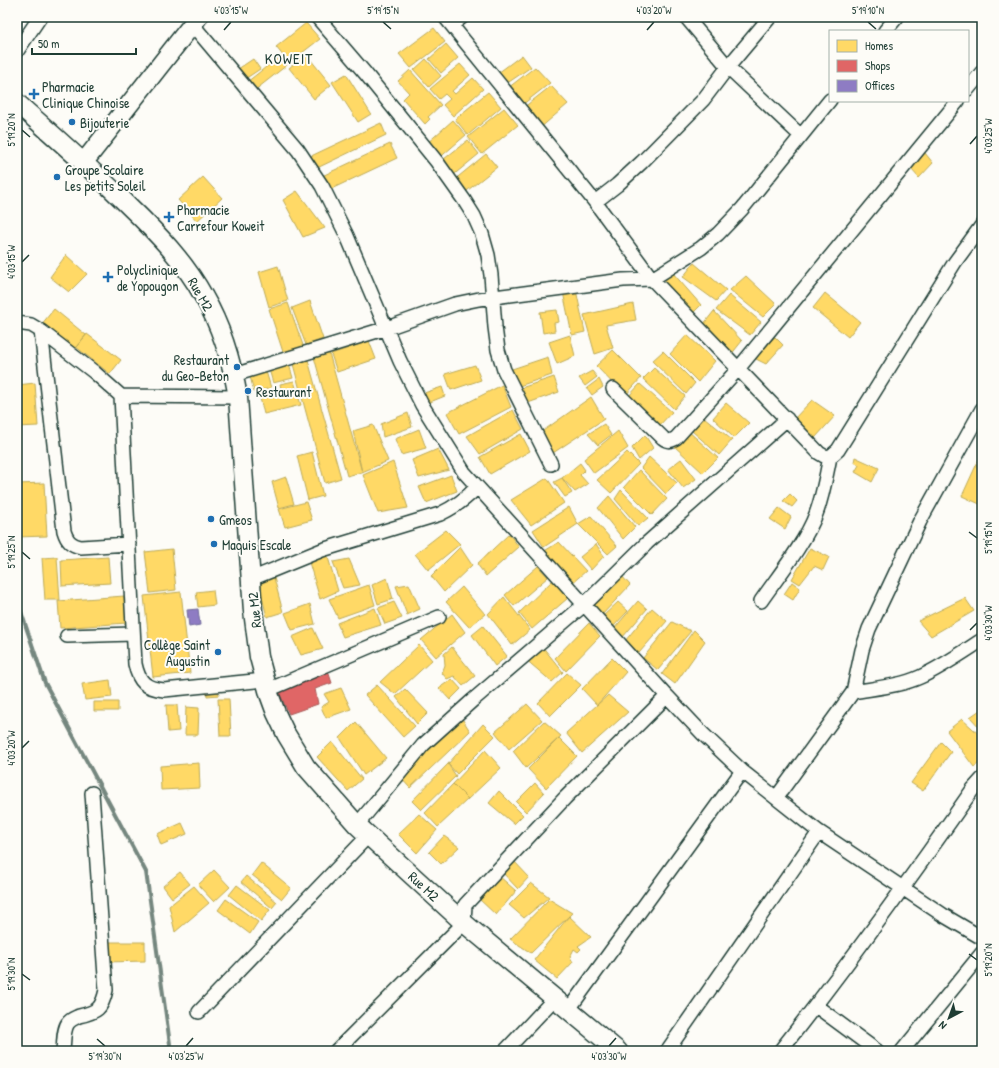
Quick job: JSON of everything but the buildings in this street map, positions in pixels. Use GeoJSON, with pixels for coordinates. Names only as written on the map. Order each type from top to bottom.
{"type":"FeatureCollection","features":[{"type":"Feature","properties":{"kind":"street"},"geometry":{"type":"LineString","coordinates":[[17,52],[40,17]]}},
{"type":"Feature","properties":{"kind":"street"},"geometry":{"type":"LineString","coordinates":[[317,17],[370,79],[432,157],[464,200],[482,234],[488,254],[497,342],[504,370],[551,464]]}},
{"type":"Feature","properties":{"kind":"street"},"geometry":{"type":"LineString","coordinates":[[462,17],[448,21],[595,202],[652,279],[819,453],[830,457]]}},
{"type":"Feature","properties":{"kind":"street"},"geometry":{"type":"LineString","coordinates":[[686,17],[728,67],[801,136]]}},
{"type":"Feature","properties":{"kind":"street"},"geometry":{"type":"LineString","coordinates":[[595,202],[617,185],[667,138],[703,100],[728,67],[770,17]]}},
{"type":"Feature","properties":{"kind":"street"},"geometry":{"type":"LineString","coordinates":[[886,30],[897,17]]}},
{"type":"Feature","properties":{"kind":"street"},"geometry":{"type":"LineString","coordinates":[[84,162],[195,21],[298,150],[322,186],[347,236],[400,361],[422,405],[464,472],[667,696],[703,734],[742,771],[819,832],[903,889],[982,938]]}},
{"type":"Feature","properties":{"kind":"street"},"geometry":{"type":"LineString","coordinates":[[969,88],[982,72]]}},
{"type":"Feature","properties":{"kind":"street"},"geometry":{"type":"LineString","coordinates":[[234,375],[387,328],[455,304],[492,297],[623,280],[652,279],[701,248],[718,234],[742,209],[829,101]]}},
{"type":"Feature","properties":{"kind":"street"},"geometry":{"type":"LineString","coordinates":[[613,389],[666,441],[672,441],[738,369],[957,102]]}},
{"type":"Feature","properties":{"kind":"street","name":"Rue M2"},"geometry":{"type":"LineString","coordinates":[[17,103],[84,162],[156,233],[181,262],[204,296],[215,318],[234,375],[238,397],[250,579],[259,657],[276,713],[306,767],[363,830],[464,923],[618,1051]]}},
{"type":"Feature","properties":{"kind":"street"},"geometry":{"type":"LineString","coordinates":[[761,601],[799,546],[815,516],[821,500],[830,457],[838,450],[955,262],[982,225]]}},
{"type":"Feature","properties":{"kind":"street"},"geometry":{"type":"LineString","coordinates":[[17,323],[31,325],[41,331],[94,372],[121,396],[238,397]]}},
{"type":"Feature","properties":{"kind":"street"},"geometry":{"type":"LineString","coordinates":[[41,331],[64,531],[67,540],[74,545],[81,547],[129,544]]}},
{"type":"Feature","properties":{"kind":"street"},"geometry":{"type":"LineString","coordinates":[[121,396],[132,634],[137,675],[143,684],[154,689],[164,690],[267,685],[439,617]]}},
{"type":"Feature","properties":{"kind":"street"},"geometry":{"type":"LineString","coordinates":[[776,798],[853,692],[862,650],[869,629],[920,521],[982,409]]}},
{"type":"Feature","properties":{"kind":"street"},"geometry":{"type":"LineString","coordinates":[[199,1012],[363,830],[423,745],[584,604],[647,543],[787,419]]}},
{"type":"Feature","properties":{"kind":"street"},"geometry":{"type":"LineString","coordinates":[[250,579],[322,550],[440,514],[455,507],[477,487]]}},
{"type":"Feature","properties":{"kind":"street"},"geometry":{"type":"LineString","coordinates":[[67,636],[132,634]]}},
{"type":"Feature","properties":{"kind":"street"},"geometry":{"type":"LineString","coordinates":[[853,692],[900,684],[919,677],[935,670],[982,640]]}},
{"type":"Feature","properties":{"kind":"street"},"geometry":{"type":"LineString","coordinates":[[336,1051],[464,923],[465,904],[565,798],[667,696]]}},
{"type":"Feature","properties":{"kind":"street"},"geometry":{"type":"LineString","coordinates":[[569,1009],[742,771]]}},
{"type":"Feature","properties":{"kind":"street"},"geometry":{"type":"LineString","coordinates":[[780,1051],[816,1006],[903,889],[973,789],[982,779]]}},
{"type":"Feature","properties":{"kind":"street"},"geometry":{"type":"LineString","coordinates":[[63,1051],[68,1023],[73,1018],[92,1013],[98,1009],[103,1001],[106,990],[92,793]]}},
{"type":"Feature","properties":{"kind":"street"},"geometry":{"type":"LineString","coordinates":[[667,1051],[819,832]]}},
{"type":"Feature","properties":{"kind":"street"},"geometry":{"type":"LineString","coordinates":[[902,1051],[982,953]]}},
{"type":"Feature","properties":{"kind":"street"},"geometry":{"type":"LineString","coordinates":[[505,1051],[555,998]]}},
{"type":"Feature","properties":{"kind":"street"},"geometry":{"type":"LineString","coordinates":[[816,1006],[877,1051]]}},
{"type":"Feature","properties":{"kind":"waterway"},"geometry":{"type":"LineString","coordinates":[[17,600],[45,683],[146,872],[170,1044],[169,1051]]}},
{"type":"Feature","properties":{"kind":"place","name":"Pharmacie Clinique Chinoise"},"geometry":{"type":"Point","coordinates":[34,94]}},
{"type":"Feature","properties":{"kind":"place","name":"Bijouterie"},"geometry":{"type":"Point","coordinates":[72,122]}},
{"type":"Feature","properties":{"kind":"place","name":"Groupe Scolaire Les petits Soleil"},"geometry":{"type":"Point","coordinates":[57,177]}},
{"type":"Feature","properties":{"kind":"place","name":"Pharmacie Carrefour Koweit"},"geometry":{"type":"Point","coordinates":[169,217]}},
{"type":"Feature","properties":{"kind":"place","name":"Polyclinique de Yopougon"},"geometry":{"type":"Point","coordinates":[108,277]}},
{"type":"Feature","properties":{"kind":"place","name":"Restaurant du Geo-Beton"},"geometry":{"type":"Point","coordinates":[237,367]}},
{"type":"Feature","properties":{"kind":"place","name":"Restaurant"},"geometry":{"type":"Point","coordinates":[248,391]}},
{"type":"Feature","properties":{"kind":"place","name":"Gmeos"},"geometry":{"type":"Point","coordinates":[211,519]}},
{"type":"Feature","properties":{"kind":"place","name":"Maquis Escale"},"geometry":{"type":"Point","coordinates":[214,544]}},
{"type":"Feature","properties":{"kind":"place","name":"Collège Saint Augustin"},"geometry":{"type":"Point","coordinates":[218,652]}},
{"type":"Feature","properties":{"kind":"district","name":"KOWEIT"},"geometry":{"type":"Point","coordinates":[289,58]}}]}
